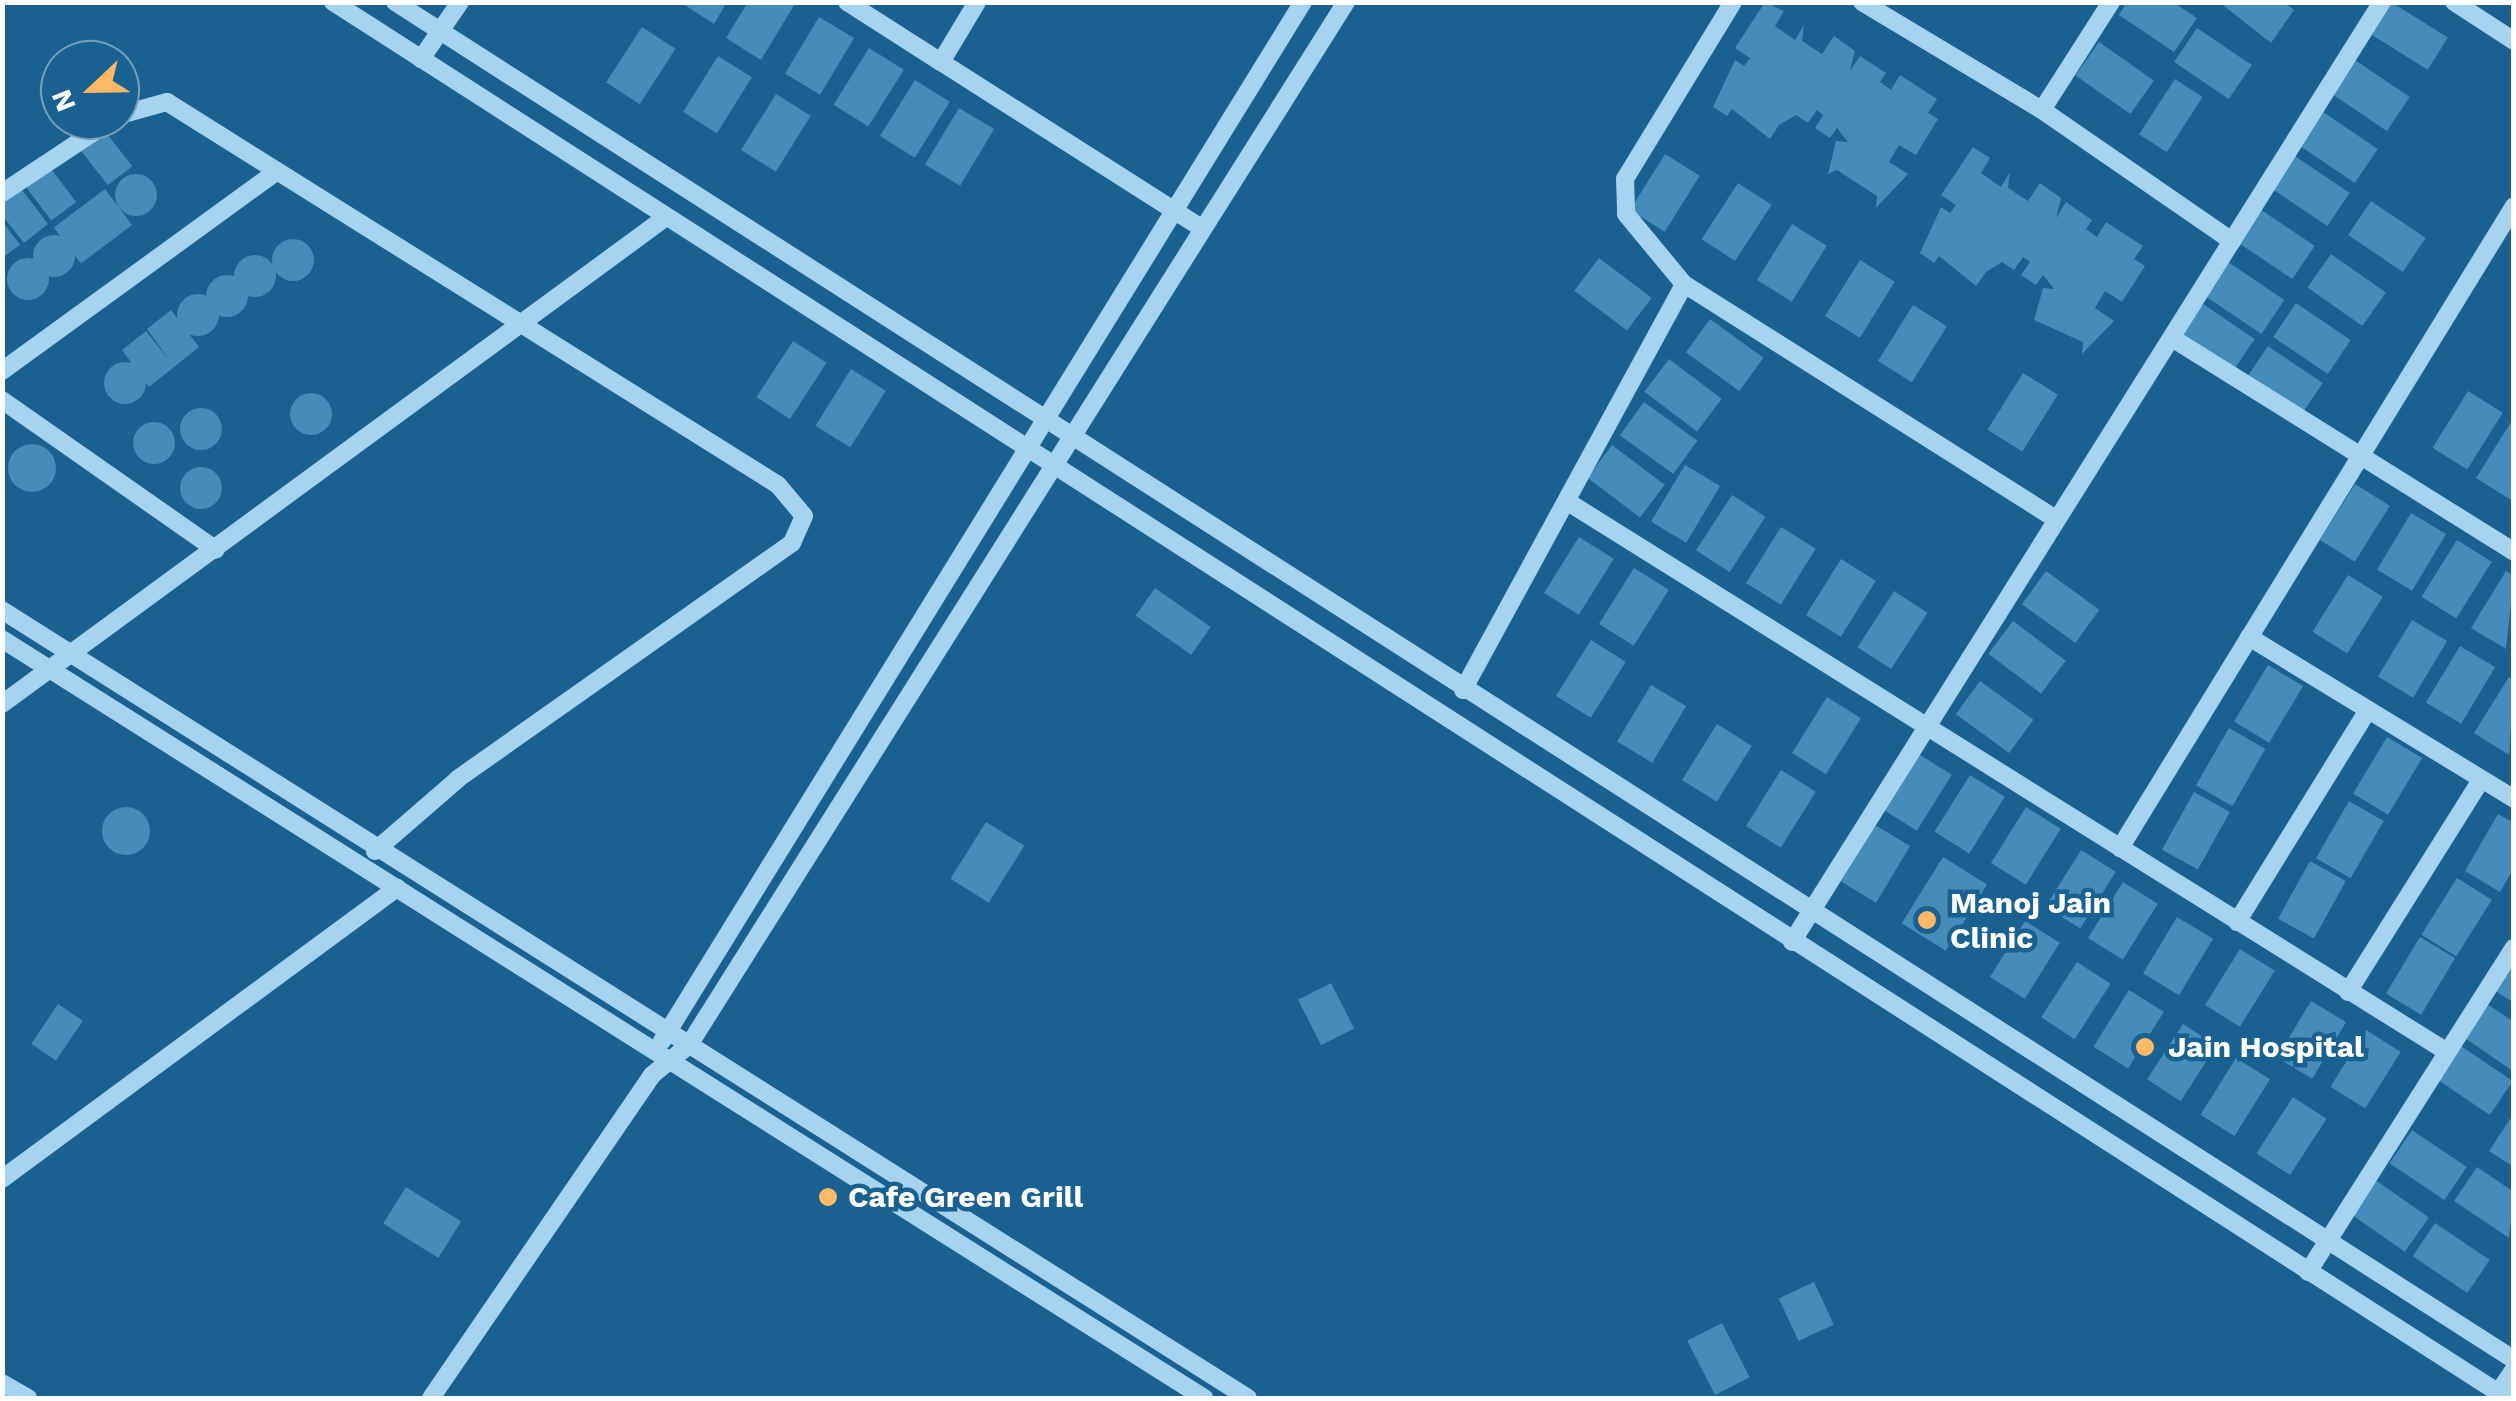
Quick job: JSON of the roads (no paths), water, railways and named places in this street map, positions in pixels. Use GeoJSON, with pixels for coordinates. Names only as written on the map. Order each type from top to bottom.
{"type":"FeatureCollection","features":[{"type":"Feature","properties":{"kind":"street"},"geometry":{"type":"LineString","coordinates":[[333,2],[662,220],[2503,1396],[2514,1370]]}},
{"type":"Feature","properties":{"kind":"street"},"geometry":{"type":"LineString","coordinates":[[395,2],[1043,422],[2514,1360]]}},
{"type":"Feature","properties":{"kind":"street"},"geometry":{"type":"LineString","coordinates":[[421,58],[460,2]]}},
{"type":"Feature","properties":{"kind":"street"},"geometry":{"type":"LineString","coordinates":[[846,2],[1202,228]]}},
{"type":"Feature","properties":{"kind":"street"},"geometry":{"type":"LineString","coordinates":[[940,62],[977,2]]}},
{"type":"Feature","properties":{"kind":"street"},"geometry":{"type":"LineString","coordinates":[[431,1398],[652,1075],[663,1056],[666,1031],[1303,2]]}},
{"type":"Feature","properties":{"kind":"street"},"geometry":{"type":"LineString","coordinates":[[663,1056],[688,1045],[1346,2]]}},
{"type":"Feature","properties":{"kind":"street"},"geometry":{"type":"LineString","coordinates":[[1732,2],[1625,179],[1626,214],[1684,284],[2058,520]]}},
{"type":"Feature","properties":{"kind":"street"},"geometry":{"type":"LineString","coordinates":[[1862,2],[2042,110],[2232,241]]}},
{"type":"Feature","properties":{"kind":"street"},"geometry":{"type":"LineString","coordinates":[[2042,110],[2111,2]]}},
{"type":"Feature","properties":{"kind":"street"},"geometry":{"type":"LineString","coordinates":[[1792,942],[2382,2]]}},
{"type":"Feature","properties":{"kind":"street"},"geometry":{"type":"LineString","coordinates":[[2454,2],[2514,41]]}},
{"type":"Feature","properties":{"kind":"street"},"geometry":{"type":"LineString","coordinates":[[140,109],[167,102],[778,485],[798,505],[803,530],[458,779],[375,850]]}},
{"type":"Feature","properties":{"kind":"street"},"geometry":{"type":"LineString","coordinates":[[2,193],[82,140]]}},
{"type":"Feature","properties":{"kind":"street"},"geometry":{"type":"LineString","coordinates":[[2,371],[277,171]]}},
{"type":"Feature","properties":{"kind":"street"},"geometry":{"type":"LineString","coordinates":[[2120,848],[2514,206]]}},
{"type":"Feature","properties":{"kind":"street"},"geometry":{"type":"LineString","coordinates":[[2,704],[54,671],[662,220]]}},
{"type":"Feature","properties":{"kind":"street"},"geometry":{"type":"LineString","coordinates":[[1464,690],[1684,284]]}},
{"type":"Feature","properties":{"kind":"street"},"geometry":{"type":"LineString","coordinates":[[2172,338],[2514,552]]}},
{"type":"Feature","properties":{"kind":"street"},"geometry":{"type":"LineString","coordinates":[[2,400],[216,550]]}},
{"type":"Feature","properties":{"kind":"street"},"geometry":{"type":"LineString","coordinates":[[1568,502],[2447,1052]]}},
{"type":"Feature","properties":{"kind":"street"},"geometry":{"type":"LineString","coordinates":[[2,610],[375,850],[1248,1398]]}},
{"type":"Feature","properties":{"kind":"street"},"geometry":{"type":"LineString","coordinates":[[1323,642],[1343,613]]}},
{"type":"Feature","properties":{"kind":"street"},"geometry":{"type":"LineString","coordinates":[[2250,637],[2514,799]]}},
{"type":"Feature","properties":{"kind":"street"},"geometry":{"type":"LineString","coordinates":[[2,639],[1204,1398]]}},
{"type":"Feature","properties":{"kind":"street"},"geometry":{"type":"LineString","coordinates":[[2237,922],[2368,710]]}},
{"type":"Feature","properties":{"kind":"street"},"geometry":{"type":"LineString","coordinates":[[2348,992],[2481,780]]}},
{"type":"Feature","properties":{"kind":"street"},"geometry":{"type":"LineString","coordinates":[[2,1179],[397,888]]}},
{"type":"Feature","properties":{"kind":"street"},"geometry":{"type":"LineString","coordinates":[[2308,1272],[2514,948]]}},
{"type":"Feature","properties":{"kind":"street"},"geometry":{"type":"LineString","coordinates":[[2,1383],[28,1398]]}},
{"type":"Feature","properties":{"kind":"place","name":"Manoj Jain Clinic"},"geometry":{"type":"Point","coordinates":[1927,920]}},
{"type":"Feature","properties":{"kind":"place","name":"Jain Hospital"},"geometry":{"type":"Point","coordinates":[2145,1047]}},
{"type":"Feature","properties":{"kind":"place","name":"Cafe Green Grill"},"geometry":{"type":"Point","coordinates":[828,1197]}}]}
